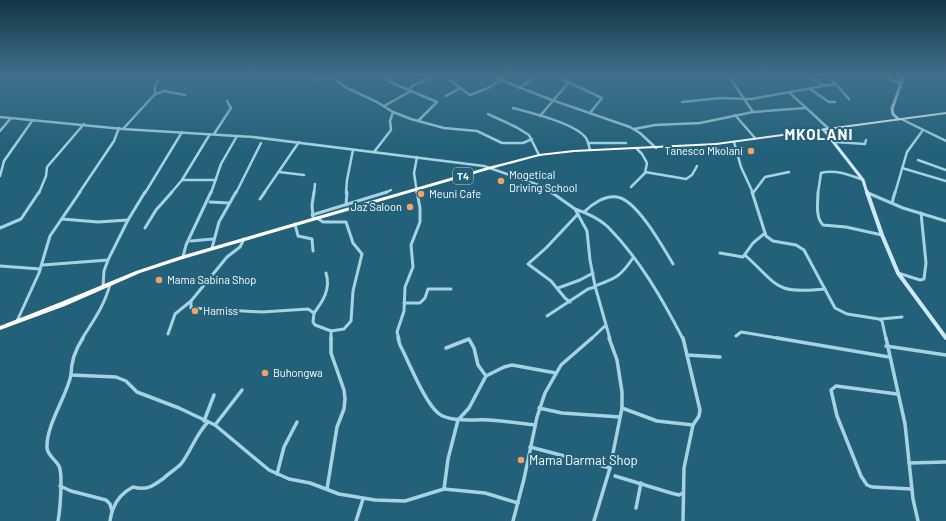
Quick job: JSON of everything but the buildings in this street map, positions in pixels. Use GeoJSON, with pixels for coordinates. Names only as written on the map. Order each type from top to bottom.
{"type":"FeatureCollection","features":[{"type":"Feature","properties":{"kind":"highway","name":"T4"},"geometry":{"type":"LineString","coordinates":[[0,328],[110,284],[183,257],[314,217],[539,155],[590,150],[656,148],[734,142],[946,112]]}},
{"type":"Feature","properties":{"kind":"street"},"geometry":{"type":"LineString","coordinates":[[123,129],[150,99]]}},
{"type":"Feature","properties":{"kind":"street"},"geometry":{"type":"LineString","coordinates":[[370,99],[393,112],[444,128],[477,131],[502,143],[523,143],[532,138]]}},
{"type":"Feature","properties":{"kind":"street"},"geometry":{"type":"LineString","coordinates":[[383,106],[395,99]]}},
{"type":"Feature","properties":{"kind":"street"},"geometry":{"type":"LineString","coordinates":[[418,120],[437,103],[429,99]]}},
{"type":"Feature","properties":{"kind":"street"},"geometry":{"type":"LineString","coordinates":[[590,113],[601,99]]}},
{"type":"Feature","properties":{"kind":"street"},"geometry":{"type":"LineString","coordinates":[[682,102],[708,99]]}},
{"type":"Feature","properties":{"kind":"street"},"geometry":{"type":"LineString","coordinates":[[744,99],[753,112]]}},
{"type":"Feature","properties":{"kind":"street"},"geometry":{"type":"LineString","coordinates":[[796,99],[826,130],[862,180],[882,235],[898,273],[946,338]]}},
{"type":"Feature","properties":{"kind":"street"},"geometry":{"type":"LineString","coordinates":[[825,99],[829,102],[835,102]]}},
{"type":"Feature","properties":{"kind":"street"},"geometry":{"type":"LineString","coordinates":[[895,99],[892,111],[900,119],[946,141]]}},
{"type":"Feature","properties":{"kind":"street"},"geometry":{"type":"LineString","coordinates":[[540,116],[552,100],[634,129],[656,148]]}},
{"type":"Feature","properties":{"kind":"street"},"geometry":{"type":"LineString","coordinates":[[145,228],[156,210],[182,180],[231,108],[227,101]]}},
{"type":"Feature","properties":{"kind":"street"},"geometry":{"type":"LineString","coordinates":[[513,108],[559,122],[577,131],[585,136],[590,150]]}},
{"type":"Feature","properties":{"kind":"street"},"geometry":{"type":"LineString","coordinates":[[634,129],[647,126],[700,123],[753,112],[805,108]]}},
{"type":"Feature","properties":{"kind":"street"},"geometry":{"type":"LineString","coordinates":[[374,152],[391,130],[390,121],[393,112]]}},
{"type":"Feature","properties":{"kind":"street"},"geometry":{"type":"LineString","coordinates":[[488,114],[500,118],[527,133],[532,138],[539,155]]}},
{"type":"Feature","properties":{"kind":"street"},"geometry":{"type":"LineString","coordinates":[[735,115],[755,138]]}},
{"type":"Feature","properties":{"kind":"street"},"geometry":{"type":"LineString","coordinates":[[0,117],[123,129],[212,134],[299,142],[490,168],[538,184],[575,209],[593,216],[607,226],[643,268],[667,308],[683,339],[700,410],[699,416],[693,425],[684,468],[683,521]]}},
{"type":"Feature","properties":{"kind":"street"},"geometry":{"type":"LineString","coordinates":[[0,131],[11,118]]}},
{"type":"Feature","properties":{"kind":"street"},"geometry":{"type":"LineString","coordinates":[[0,176],[4,162],[32,121]]}},
{"type":"Feature","properties":{"kind":"street"},"geometry":{"type":"LineString","coordinates":[[0,228],[21,219],[40,191],[46,176],[47,167],[84,124]]}},
{"type":"Feature","properties":{"kind":"street"},"geometry":{"type":"LineString","coordinates":[[17,322],[40,268],[47,245],[62,218],[114,142],[119,128]]}},
{"type":"Feature","properties":{"kind":"street"},"geometry":{"type":"LineString","coordinates":[[892,203],[908,152],[923,130]]}},
{"type":"Feature","properties":{"kind":"street"},"geometry":{"type":"LineString","coordinates":[[103,287],[104,271],[108,260],[128,220],[182,132]]}},
{"type":"Feature","properties":{"kind":"street"},"geometry":{"type":"LineString","coordinates":[[183,257],[226,154],[237,136]]}},
{"type":"Feature","properties":{"kind":"street"},"geometry":{"type":"LineString","coordinates":[[835,142],[865,144],[866,140]]}},
{"type":"Feature","properties":{"kind":"street"},"geometry":{"type":"LineString","coordinates":[[260,199],[299,142]]}},
{"type":"Feature","properties":{"kind":"street"},"geometry":{"type":"LineString","coordinates":[[588,142],[626,143]]}},
{"type":"Feature","properties":{"kind":"street"},"geometry":{"type":"LineString","coordinates":[[734,142],[742,172],[753,193],[765,233],[773,241],[796,245],[804,250],[835,308],[839,312],[850,315],[881,319],[902,317]]}},
{"type":"Feature","properties":{"kind":"street"},"geometry":{"type":"LineString","coordinates":[[212,248],[219,221],[228,203],[239,187],[254,153],[262,144]]}},
{"type":"Feature","properties":{"kind":"street"},"geometry":{"type":"LineString","coordinates":[[632,187],[645,172],[647,161],[636,148]]}},
{"type":"Feature","properties":{"kind":"street"},"geometry":{"type":"LineString","coordinates":[[346,205],[346,180],[353,150]]}},
{"type":"Feature","properties":{"kind":"street"},"geometry":{"type":"LineString","coordinates":[[417,157],[414,169],[416,190],[420,208],[420,222],[412,245],[413,267],[405,287],[404,311],[399,321],[397,332],[400,346],[423,391],[434,409],[439,414],[458,420],[487,420],[534,425]]}},
{"type":"Feature","properties":{"kind":"street"},"geometry":{"type":"LineString","coordinates":[[918,160],[946,170]]}},
{"type":"Feature","properties":{"kind":"street"},"geometry":{"type":"LineString","coordinates":[[645,172],[686,179],[692,175],[697,166]]}},
{"type":"Feature","properties":{"kind":"street"},"geometry":{"type":"LineString","coordinates":[[902,168],[946,181]]}},
{"type":"Feature","properties":{"kind":"street"},"geometry":{"type":"LineString","coordinates":[[279,172],[304,174]]}},
{"type":"Feature","properties":{"kind":"street"},"geometry":{"type":"LineString","coordinates":[[753,193],[765,177],[789,172]]}},
{"type":"Feature","properties":{"kind":"street"},"geometry":{"type":"LineString","coordinates":[[862,180],[835,172],[821,173],[819,221],[826,226],[843,227],[882,235]]}},
{"type":"Feature","properties":{"kind":"street"},"geometry":{"type":"LineString","coordinates":[[182,180],[216,180]]}},
{"type":"Feature","properties":{"kind":"street"},"geometry":{"type":"LineString","coordinates":[[315,184],[312,205],[314,217],[320,222],[341,220],[346,222],[353,243],[362,254],[353,291],[351,321],[344,329],[331,331],[314,324],[314,313],[327,292],[329,284],[326,273]]}},
{"type":"Feature","properties":{"kind":"street"},"geometry":{"type":"LineString","coordinates":[[314,217],[391,190]]}},
{"type":"Feature","properties":{"kind":"street"},"geometry":{"type":"LineString","coordinates":[[868,193],[892,203],[946,221]]}},
{"type":"Feature","properties":{"kind":"street"},"geometry":{"type":"LineString","coordinates":[[584,212],[608,198],[615,197],[622,199],[645,220],[665,249],[673,264]]}},
{"type":"Feature","properties":{"kind":"street"},"geometry":{"type":"LineString","coordinates":[[210,202],[228,203]]}},
{"type":"Feature","properties":{"kind":"street"},"geometry":{"type":"LineString","coordinates":[[575,209],[588,234],[590,260],[595,287],[605,326],[617,360],[622,392],[622,408],[610,468],[594,521]]}},
{"type":"Feature","properties":{"kind":"street"},"geometry":{"type":"LineString","coordinates":[[898,273],[920,280],[924,279],[925,277],[925,250],[921,213]]}},
{"type":"Feature","properties":{"kind":"street"},"geometry":{"type":"LineString","coordinates":[[570,302],[564,299],[558,288],[545,276],[528,264],[546,248],[578,214]]}},
{"type":"Feature","properties":{"kind":"street"},"geometry":{"type":"LineString","coordinates":[[62,218],[98,222],[128,220]]}},
{"type":"Feature","properties":{"kind":"street"},"geometry":{"type":"LineString","coordinates":[[0,223],[6,224],[4,225]]}},
{"type":"Feature","properties":{"kind":"street"},"geometry":{"type":"LineString","coordinates":[[295,224],[298,236],[312,239],[313,251]]}},
{"type":"Feature","properties":{"kind":"street"},"geometry":{"type":"LineString","coordinates":[[746,256],[753,243],[765,233]]}},
{"type":"Feature","properties":{"kind":"street"},"geometry":{"type":"LineString","coordinates":[[168,334],[175,313],[178,309],[191,301],[227,257],[240,247],[244,239]]}},
{"type":"Feature","properties":{"kind":"street"},"geometry":{"type":"LineString","coordinates":[[191,241],[213,240]]}},
{"type":"Feature","properties":{"kind":"street"},"geometry":{"type":"LineString","coordinates":[[720,253],[737,257],[746,256],[773,282],[783,289],[793,291],[825,289]]}},
{"type":"Feature","properties":{"kind":"street"},"geometry":{"type":"LineString","coordinates":[[547,316],[588,289],[616,278],[624,271],[633,258]]}},
{"type":"Feature","properties":{"kind":"street"},"geometry":{"type":"LineString","coordinates":[[43,265],[108,260]]}},
{"type":"Feature","properties":{"kind":"street"},"geometry":{"type":"LineString","coordinates":[[0,266],[40,268]]}},
{"type":"Feature","properties":{"kind":"street"},"geometry":{"type":"LineString","coordinates":[[558,288],[580,280],[593,273]]}},
{"type":"Feature","properties":{"kind":"street"},"geometry":{"type":"LineString","coordinates":[[58,521],[60,511],[61,470],[48,454],[46,446],[55,416],[69,384],[71,376],[70,367],[73,356],[103,304],[110,284]]}},
{"type":"Feature","properties":{"kind":"street"},"geometry":{"type":"LineString","coordinates":[[404,303],[414,304],[421,302],[424,300],[428,289],[450,289]]}},
{"type":"Feature","properties":{"kind":"street"},"geometry":{"type":"LineString","coordinates":[[191,301],[191,308],[201,309],[267,313],[307,309],[312,310],[314,313]]}},
{"type":"Feature","properties":{"kind":"street"},"geometry":{"type":"LineString","coordinates":[[881,319],[888,357],[905,424],[912,489],[918,521]]}},
{"type":"Feature","properties":{"kind":"street"},"geometry":{"type":"LineString","coordinates":[[513,521],[539,408],[556,373],[571,355],[605,326]]}},
{"type":"Feature","properties":{"kind":"street"},"geometry":{"type":"LineString","coordinates":[[327,489],[337,427],[344,409],[345,399],[344,390],[331,353],[331,331]]}},
{"type":"Feature","properties":{"kind":"street"},"geometry":{"type":"LineString","coordinates":[[736,336],[742,332],[749,332],[780,339],[888,357]]}},
{"type":"Feature","properties":{"kind":"street"},"geometry":{"type":"LineString","coordinates":[[446,348],[464,340],[471,340],[478,365],[486,376]]}},
{"type":"Feature","properties":{"kind":"street"},"geometry":{"type":"LineString","coordinates":[[886,346],[946,355]]}},
{"type":"Feature","properties":{"kind":"street"},"geometry":{"type":"LineString","coordinates":[[687,355],[720,357]]}},
{"type":"Feature","properties":{"kind":"street"},"geometry":{"type":"LineString","coordinates":[[444,489],[448,459],[458,420],[469,408],[486,376],[504,367],[512,365],[556,373]]}},
{"type":"Feature","properties":{"kind":"street"},"geometry":{"type":"LineString","coordinates":[[71,376],[116,377],[126,381],[137,392],[179,408],[215,425],[259,462],[289,479],[310,483],[350,496],[388,501],[405,501],[444,489],[485,492],[518,503]]}},
{"type":"Feature","properties":{"kind":"street"},"geometry":{"type":"LineString","coordinates":[[897,394],[836,386],[831,390],[837,416],[867,485],[872,487],[912,489]]}},
{"type":"Feature","properties":{"kind":"street"},"geometry":{"type":"LineString","coordinates":[[215,425],[222,419],[242,390]]}},
{"type":"Feature","properties":{"kind":"street"},"geometry":{"type":"LineString","coordinates":[[110,521],[112,511],[119,499],[131,488],[141,490],[150,488],[177,468],[190,450],[199,430],[206,422],[214,396]]}},
{"type":"Feature","properties":{"kind":"street"},"geometry":{"type":"LineString","coordinates":[[539,408],[562,413],[620,417]]}},
{"type":"Feature","properties":{"kind":"street"},"geometry":{"type":"LineString","coordinates":[[622,408],[658,422],[675,425],[693,425]]}},
{"type":"Feature","properties":{"kind":"street"},"geometry":{"type":"LineString","coordinates":[[278,474],[284,447],[297,422]]}},
{"type":"Feature","properties":{"kind":"street"},"geometry":{"type":"LineString","coordinates":[[530,447],[610,468]]}},
{"type":"Feature","properties":{"kind":"street"},"geometry":{"type":"LineString","coordinates":[[909,463],[946,462]]}},
{"type":"Feature","properties":{"kind":"street"},"geometry":{"type":"LineString","coordinates":[[615,476],[679,495],[683,493]]}},
{"type":"Feature","properties":{"kind":"street"},"geometry":{"type":"LineString","coordinates":[[636,508],[641,483]]}},
{"type":"Feature","properties":{"kind":"street"},"geometry":{"type":"LineString","coordinates":[[60,486],[71,491],[106,500],[110,504],[112,511]]}},
{"type":"Feature","properties":{"kind":"street"},"geometry":{"type":"LineString","coordinates":[[356,521],[363,498]]}},
{"type":"Feature","properties":{"kind":"place","name":"Tanesco Mkolani"},"geometry":{"type":"Point","coordinates":[751,151]}},
{"type":"Feature","properties":{"kind":"place","name":"Mogetical Driving School"},"geometry":{"type":"Point","coordinates":[501,181]}},
{"type":"Feature","properties":{"kind":"place","name":"Meuni Cafe"},"geometry":{"type":"Point","coordinates":[421,194]}},
{"type":"Feature","properties":{"kind":"place","name":"Jaz Saloon"},"geometry":{"type":"Point","coordinates":[410,207]}},
{"type":"Feature","properties":{"kind":"place","name":"Mama Sabina Shop"},"geometry":{"type":"Point","coordinates":[159,280]}},
{"type":"Feature","properties":{"kind":"place","name":"Hamiss"},"geometry":{"type":"Point","coordinates":[195,311]}},
{"type":"Feature","properties":{"kind":"place","name":"Buhongwa"},"geometry":{"type":"Point","coordinates":[265,373]}},
{"type":"Feature","properties":{"kind":"place","name":"Mama Darmat Shop"},"geometry":{"type":"Point","coordinates":[521,460]}},
{"type":"Feature","properties":{"kind":"district","name":"MKOLANI"},"geometry":{"type":"Point","coordinates":[819,135]}}]}
